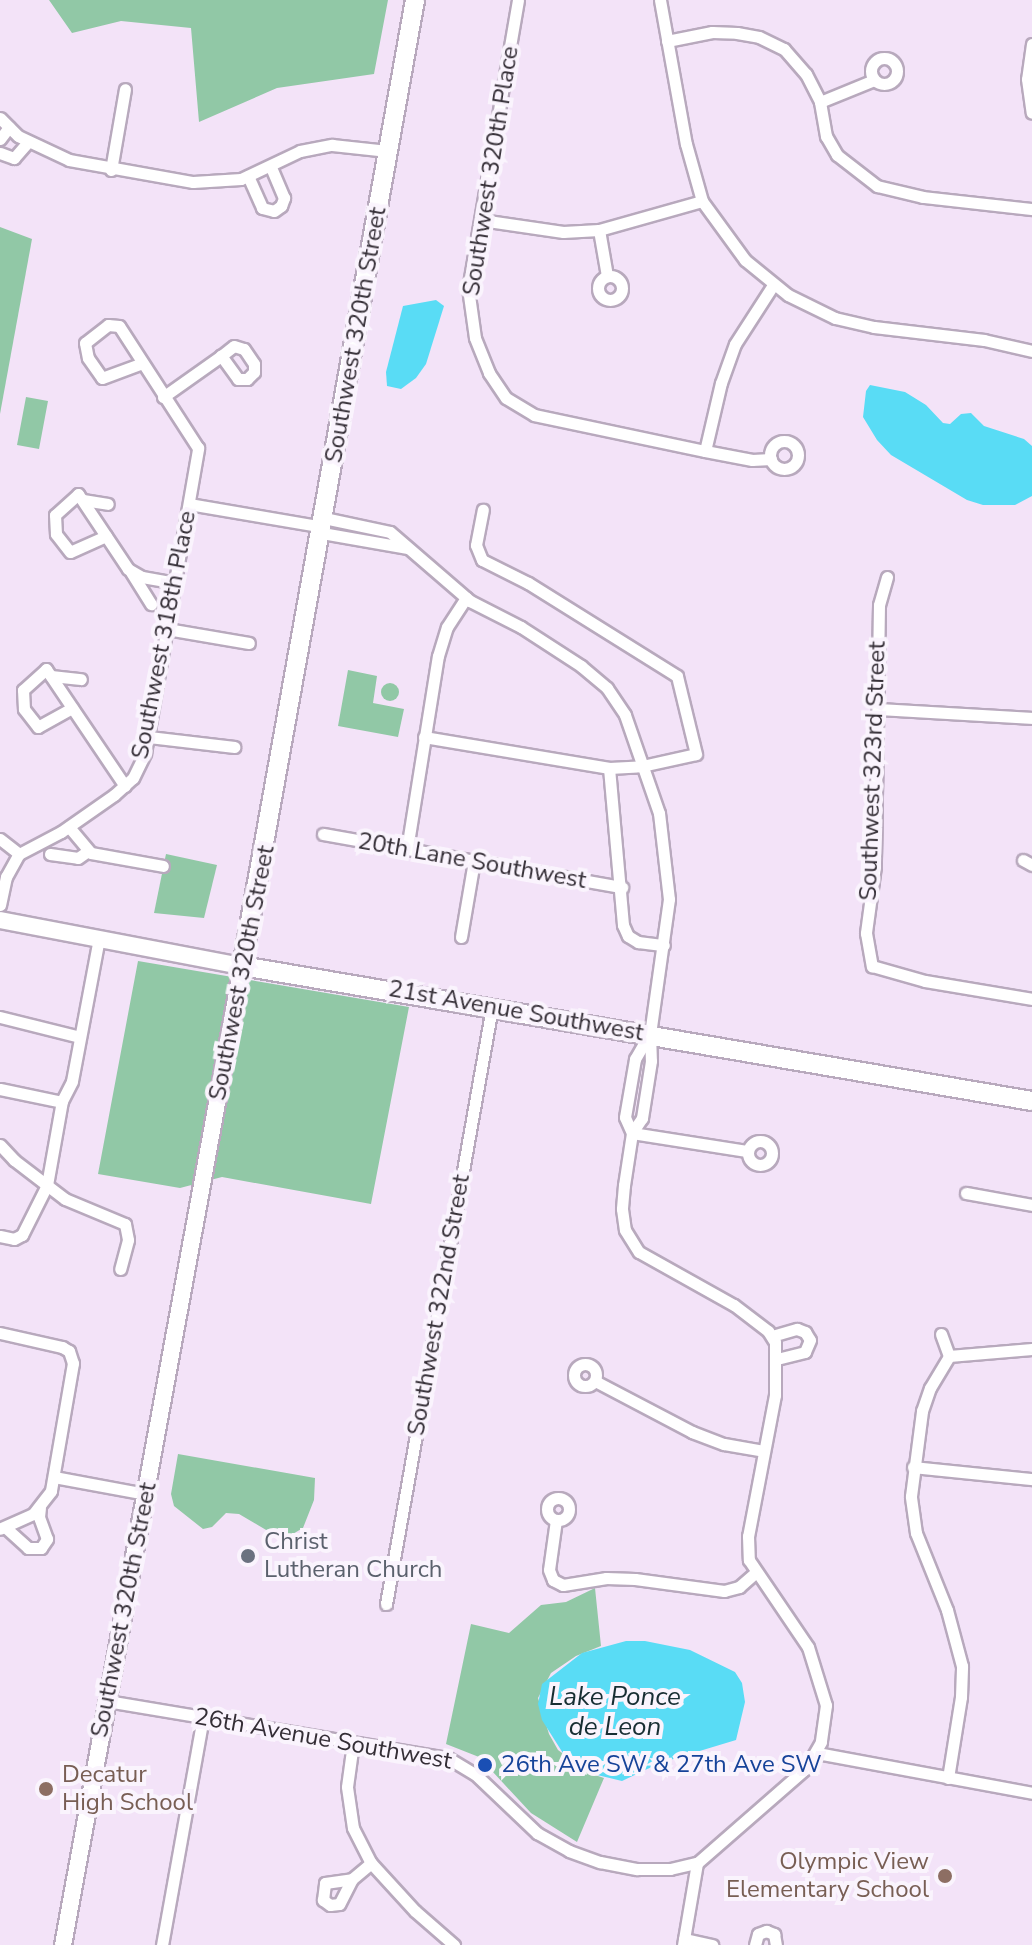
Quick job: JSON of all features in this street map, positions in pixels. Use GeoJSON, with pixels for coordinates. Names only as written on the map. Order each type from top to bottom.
{"type":"FeatureCollection","features":[{"type":"Feature","properties":{"kind":"main road","name":"Southwest 320th Street"},"geometry":{"type":"LineString","coordinates":[[63,1945],[323,526],[415,0]]}},
{"type":"Feature","properties":{"kind":"main road","name":"21st Avenue Southwest"},"geometry":{"type":"LineString","coordinates":[[0,920],[242,966],[1032,1101]]}},
{"type":"Feature","properties":{"kind":"street","name":"Southwest 320th Place"},"geometry":{"type":"LineString","coordinates":[[518,0],[468,288],[475,338],[489,373],[506,398],[534,415],[705,451]]}},
{"type":"Feature","properties":{"kind":"street"},"geometry":{"type":"LineString","coordinates":[[660,0],[686,144],[702,201],[745,260],[773,285],[812,308],[855,324],[984,340],[1032,351]]}},
{"type":"Feature","properties":{"kind":"street"},"geometry":{"type":"LineString","coordinates":[[667,41],[712,32],[759,37],[784,49],[806,74],[820,102],[826,136],[837,155],[877,186],[923,197],[1032,209]]}},
{"type":"Feature","properties":{"kind":"street"},"geometry":{"type":"LineString","coordinates":[[1032,44],[1027,79],[1032,113]]}},
{"type":"Feature","properties":{"kind":"street"},"geometry":{"type":"LineString","coordinates":[[820,102],[874,80]]}},
{"type":"Feature","properties":{"kind":"street"},"geometry":{"type":"LineString","coordinates":[[111,170],[125,89]]}},
{"type":"Feature","properties":{"kind":"street"},"geometry":{"type":"LineString","coordinates":[[0,139],[4,123],[28,142],[69,160],[111,170],[193,182],[219,182],[248,176],[300,151],[332,145],[388,151]]}},
{"type":"Feature","properties":{"kind":"street"},"geometry":{"type":"LineString","coordinates":[[0,153],[14,158],[28,142]]}},
{"type":"Feature","properties":{"kind":"street"},"geometry":{"type":"LineString","coordinates":[[248,176],[262,208],[274,211],[281,206],[284,198],[271,167]]}},
{"type":"Feature","properties":{"kind":"street"},"geometry":{"type":"LineString","coordinates":[[481,220],[563,232],[599,230],[702,201]]}},
{"type":"Feature","properties":{"kind":"street"},"geometry":{"type":"LineString","coordinates":[[599,230],[607,276]]}},
{"type":"Feature","properties":{"kind":"street"},"geometry":{"type":"LineString","coordinates":[[771,459],[752,460],[705,451],[721,383],[735,344],[773,285]]}},
{"type":"Feature","properties":{"kind":"street","name":"Southwest 318th Place"},"geometry":{"type":"LineString","coordinates":[[19,854],[69,827],[125,786],[138,769],[149,737],[198,448],[116,324],[108,325],[85,343],[88,358],[102,378],[140,364]]}},
{"type":"Feature","properties":{"kind":"street"},"geometry":{"type":"LineString","coordinates":[[163,397],[221,356]]}},
{"type":"Feature","properties":{"kind":"street"},"geometry":{"type":"LineString","coordinates":[[106,536],[72,553],[56,534],[54,522],[57,511],[78,494],[83,500],[151,604]]}},
{"type":"Feature","properties":{"kind":"street"},"geometry":{"type":"LineString","coordinates":[[83,500],[108,504]]}},
{"type":"Feature","properties":{"kind":"street"},"geometry":{"type":"LineString","coordinates":[[189,504],[323,526],[382,529],[466,598],[521,627],[581,666],[607,688],[625,715],[659,813],[669,899],[642,1118],[632,1133],[622,1209],[625,1230],[639,1252],[734,1305],[773,1339],[777,1359],[775,1395],[748,1536],[749,1560],[755,1573],[792,1620],[814,1661],[826,1705],[824,1731],[817,1753],[791,1783],[697,1863],[683,1942],[712,1945]]}},
{"type":"Feature","properties":{"kind":"street"},"geometry":{"type":"LineString","coordinates":[[424,737],[609,768],[642,766],[696,754],[677,676],[528,583],[482,560],[476,545],[483,510]]}},
{"type":"Feature","properties":{"kind":"street"},"geometry":{"type":"LineString","coordinates":[[128,569],[142,577],[175,583]]}},
{"type":"Feature","properties":{"kind":"street","name":"Southwest 323rd Street"},"geometry":{"type":"LineString","coordinates":[[887,577],[879,605],[880,709],[875,866],[866,933],[872,966],[925,981],[1032,999]]}},
{"type":"Feature","properties":{"kind":"street"},"geometry":{"type":"LineString","coordinates":[[407,849],[424,737],[447,627],[466,598]]}},
{"type":"Feature","properties":{"kind":"street"},"geometry":{"type":"LineString","coordinates":[[167,629],[249,643]]}},
{"type":"Feature","properties":{"kind":"street"},"geometry":{"type":"LineString","coordinates":[[72,708],[40,728],[24,709],[22,697],[25,686],[46,669],[125,786]]}},
{"type":"Feature","properties":{"kind":"street"},"geometry":{"type":"LineString","coordinates":[[51,676],[81,679]]}},
{"type":"Feature","properties":{"kind":"street"},"geometry":{"type":"LineString","coordinates":[[880,709],[1032,718]]}},
{"type":"Feature","properties":{"kind":"street"},"geometry":{"type":"LineString","coordinates":[[149,737],[234,747]]}},
{"type":"Feature","properties":{"kind":"street","name":"20th Lane Southwest"},"geometry":{"type":"LineString","coordinates":[[609,768],[623,925],[628,936],[664,945]]}},
{"type":"Feature","properties":{"kind":"street"},"geometry":{"type":"LineString","coordinates":[[69,827],[88,851],[163,866]]}},
{"type":"Feature","properties":{"kind":"street","name":"20th Lane Southwest"},"geometry":{"type":"LineString","coordinates":[[323,834],[622,887]]}},
{"type":"Feature","properties":{"kind":"street"},"geometry":{"type":"LineString","coordinates":[[0,839],[19,854],[6,877],[0,905]]}},
{"type":"Feature","properties":{"kind":"street"},"geometry":{"type":"LineString","coordinates":[[50,854],[78,858],[88,851]]}},
{"type":"Feature","properties":{"kind":"street"},"geometry":{"type":"LineString","coordinates":[[461,937],[474,861]]}},
{"type":"Feature","properties":{"kind":"street"},"geometry":{"type":"LineString","coordinates":[[0,1236],[14,1239],[22,1235],[47,1185],[62,1102],[72,1081],[99,938]]}},
{"type":"Feature","properties":{"kind":"street","name":"Southwest 322nd Street"},"geometry":{"type":"LineString","coordinates":[[386,1604],[492,1007]]}},
{"type":"Feature","properties":{"kind":"street"},"geometry":{"type":"LineString","coordinates":[[0,1017],[80,1037]]}},
{"type":"Feature","properties":{"kind":"street"},"geometry":{"type":"LineString","coordinates":[[0,1089],[62,1102]]}},
{"type":"Feature","properties":{"kind":"street"},"geometry":{"type":"LineString","coordinates":[[632,1133],[747,1151]]}},
{"type":"Feature","properties":{"kind":"street"},"geometry":{"type":"LineString","coordinates":[[0,1145],[14,1160],[78,1205],[125,1224],[127,1247],[120,1269]]}},
{"type":"Feature","properties":{"kind":"street"},"geometry":{"type":"LineString","coordinates":[[966,1193],[1032,1205]]}},
{"type":"Feature","properties":{"kind":"street"},"geometry":{"type":"LineString","coordinates":[[773,1339],[797,1329],[805,1332],[810,1340],[805,1352],[777,1359]]}},
{"type":"Feature","properties":{"kind":"street"},"geometry":{"type":"LineString","coordinates":[[0,1333],[50,1343],[69,1351],[72,1380],[51,1491],[40,1508],[21,1521],[3,1528]]}},
{"type":"Feature","properties":{"kind":"street"},"geometry":{"type":"LineString","coordinates":[[941,1334],[949,1356]]}},
{"type":"Feature","properties":{"kind":"street"},"geometry":{"type":"LineString","coordinates":[[949,1356],[1032,1349]]}},
{"type":"Feature","properties":{"kind":"street"},"geometry":{"type":"LineString","coordinates":[[948,1778],[961,1697],[962,1666],[947,1610],[916,1533],[911,1496],[922,1411],[930,1388],[949,1356]]}},
{"type":"Feature","properties":{"kind":"street"},"geometry":{"type":"LineString","coordinates":[[595,1381],[692,1432],[724,1444],[763,1451]]}},
{"type":"Feature","properties":{"kind":"street"},"geometry":{"type":"LineString","coordinates":[[913,1467],[1032,1479]]}},
{"type":"Feature","properties":{"kind":"street"},"geometry":{"type":"LineString","coordinates":[[54,1477],[146,1494]]}},
{"type":"Feature","properties":{"kind":"street"},"geometry":{"type":"LineString","coordinates":[[3,1528],[28,1548],[41,1548],[47,1539],[39,1517],[40,1508]]}},
{"type":"Feature","properties":{"kind":"street"},"geometry":{"type":"LineString","coordinates":[[556,1520],[549,1559],[553,1580],[571,1585],[606,1578],[635,1579],[724,1591],[739,1587],[755,1573]]}},
{"type":"Feature","properties":{"kind":"street","name":"26th Avenue Southwest"},"geometry":{"type":"LineString","coordinates":[[107,1701],[457,1761],[537,1833],[583,1857],[652,1870],[697,1863]]}},
{"type":"Feature","properties":{"kind":"street"},"geometry":{"type":"LineString","coordinates":[[162,1945],[203,1717]]}},
{"type":"Feature","properties":{"kind":"street"},"geometry":{"type":"LineString","coordinates":[[353,1743],[347,1787],[349,1811],[371,1863],[450,1944]]}},
{"type":"Feature","properties":{"kind":"street"},"geometry":{"type":"LineString","coordinates":[[817,1753],[1032,1793]]}},
{"type":"Feature","properties":{"kind":"street"},"geometry":{"type":"LineString","coordinates":[[352,1879],[371,1863]]}},
{"type":"Feature","properties":{"kind":"street"},"geometry":{"type":"LineString","coordinates":[[755,1945],[756,1937],[766,1931],[774,1934],[776,1945]]}},
{"type":"Feature","properties":{"kind":"green space"},"geometry":{"type":"Polygon","coordinates":[[[49,0],[388,0],[374,74],[277,88],[199,122],[191,28],[121,21],[72,33],[49,0]]]}},
{"type":"Feature","properties":{"kind":"green space"},"geometry":{"type":"Polygon","coordinates":[[[0,227],[32,239],[0,414],[0,227]]]}},
{"type":"Feature","properties":{"kind":"green space"},"geometry":{"type":"Polygon","coordinates":[[[26,397],[48,401],[39,449],[17,445],[26,397]]]}},
{"type":"Feature","properties":{"kind":"green space"},"geometry":{"type":"Polygon","coordinates":[[[348,670],[377,676],[373,703],[404,709],[398,737],[338,726],[348,670]]]}},
{"type":"Feature","properties":{"kind":"green space"},"geometry":{"type":"Polygon","coordinates":[[[390,683],[399,692],[390,701],[381,692],[390,683]]]}},
{"type":"Feature","properties":{"kind":"green space"},"geometry":{"type":"Polygon","coordinates":[[[166,854],[217,865],[204,918],[154,913],[166,854]]]}},
{"type":"Feature","properties":{"kind":"green space"},"geometry":{"type":"Polygon","coordinates":[[[138,961],[409,1007],[371,1204],[222,1177],[180,1188],[98,1174],[138,961]]]}},
{"type":"Feature","properties":{"kind":"green space"},"geometry":{"type":"Polygon","coordinates":[[[178,1454],[315,1478],[314,1500],[303,1528],[291,1535],[273,1534],[239,1514],[226,1513],[212,1527],[203,1529],[174,1506],[171,1494],[178,1454]]]}},
{"type":"Feature","properties":{"kind":"green space"},"geometry":{"type":"Polygon","coordinates":[[[595,1588],[601,1646],[576,1656],[551,1673],[538,1698],[549,1734],[558,1750],[589,1773],[604,1778],[577,1842],[531,1813],[479,1757],[446,1744],[471,1624],[509,1633],[541,1605],[566,1602],[595,1588]]]}},
{"type":"Feature","properties":{"kind":"water"},"geometry":{"type":"Polygon","coordinates":[[[436,300],[444,306],[426,364],[416,378],[401,389],[387,386],[386,372],[403,306],[436,300]]]}},
{"type":"Feature","properties":{"kind":"water"},"geometry":{"type":"Polygon","coordinates":[[[870,385],[905,392],[926,405],[943,423],[950,424],[961,414],[971,413],[984,426],[1024,439],[1032,446],[1032,496],[1015,505],[983,505],[967,500],[891,455],[863,417],[866,391],[870,385]]]}},
{"type":"Feature","properties":{"kind":"water","name":"Lake Ponce de Leon"},"geometry":{"type":"Polygon","coordinates":[[[626,1641],[645,1641],[690,1650],[735,1672],[742,1683],[745,1702],[736,1740],[660,1763],[622,1781],[589,1773],[566,1758],[542,1720],[538,1704],[542,1684],[582,1653],[626,1641]]]}},
{"type":"Feature","properties":{"kind":"place","name":"Christ Lutheran Church"},"geometry":{"type":"Point","coordinates":[248,1556]}},
{"type":"Feature","properties":{"kind":"place","name":"26th Ave SW & 27th Ave SW"},"geometry":{"type":"Point","coordinates":[485,1765]}},
{"type":"Feature","properties":{"kind":"place","name":"Decatur High School"},"geometry":{"type":"Point","coordinates":[46,1789]}},
{"type":"Feature","properties":{"kind":"place","name":"Olympic View Elementary School"},"geometry":{"type":"Point","coordinates":[945,1876]}}]}
